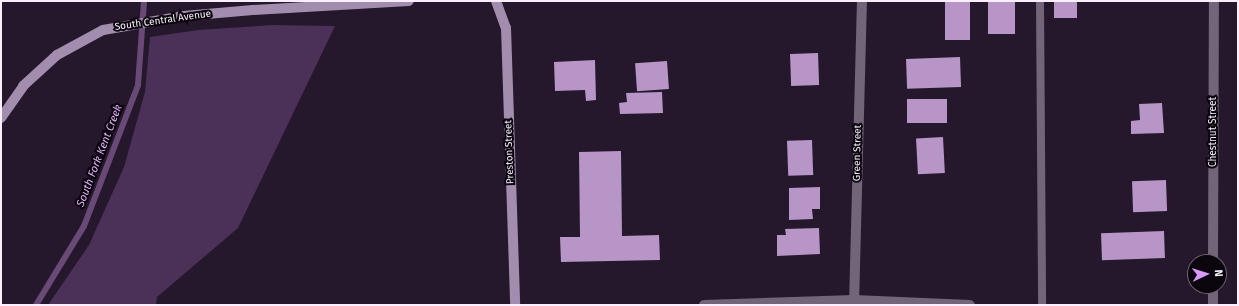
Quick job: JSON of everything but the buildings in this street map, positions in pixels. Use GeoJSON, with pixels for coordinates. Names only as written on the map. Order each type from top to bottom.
{"type":"FeatureCollection","features":[{"type":"Feature","properties":{"kind":"main road","name":"South Central Avenue"},"geometry":{"type":"LineString","coordinates":[[1,118],[23,86],[57,55],[103,30],[184,16],[253,10],[408,1]]}},
{"type":"Feature","properties":{"kind":"main road","name":"Preston Street"},"geometry":{"type":"LineString","coordinates":[[496,1],[506,28],[515,305]]}},
{"type":"Feature","properties":{"kind":"street","name":"Green Street"},"geometry":{"type":"LineString","coordinates":[[854,303],[862,1]]}},
{"type":"Feature","properties":{"kind":"street","name":"Chestnut Street"},"geometry":{"type":"LineString","coordinates":[[1213,254],[1214,1]]}},
{"type":"Feature","properties":{"kind":"street"},"geometry":{"type":"LineString","coordinates":[[1213,294],[1213,305]]}},
{"type":"Feature","properties":{"kind":"street"},"geometry":{"type":"LineString","coordinates":[[704,305],[854,303],[970,305]]}},
{"type":"Feature","properties":{"kind":"lane"},"geometry":{"type":"LineString","coordinates":[[1040,1],[1042,305]]}},
{"type":"Feature","properties":{"kind":"shaded area"},"geometry":{"type":"Polygon","coordinates":[[[273,25],[335,26],[238,228],[157,297],[156,305],[48,305],[89,245],[124,167],[145,92],[150,37],[198,30],[273,25]]]}},
{"type":"Feature","properties":{"kind":"waterway","name":"South Fork Kent Creek"},"geometry":{"type":"LineString","coordinates":[[36,305],[84,226],[138,85],[144,1]]}}]}
